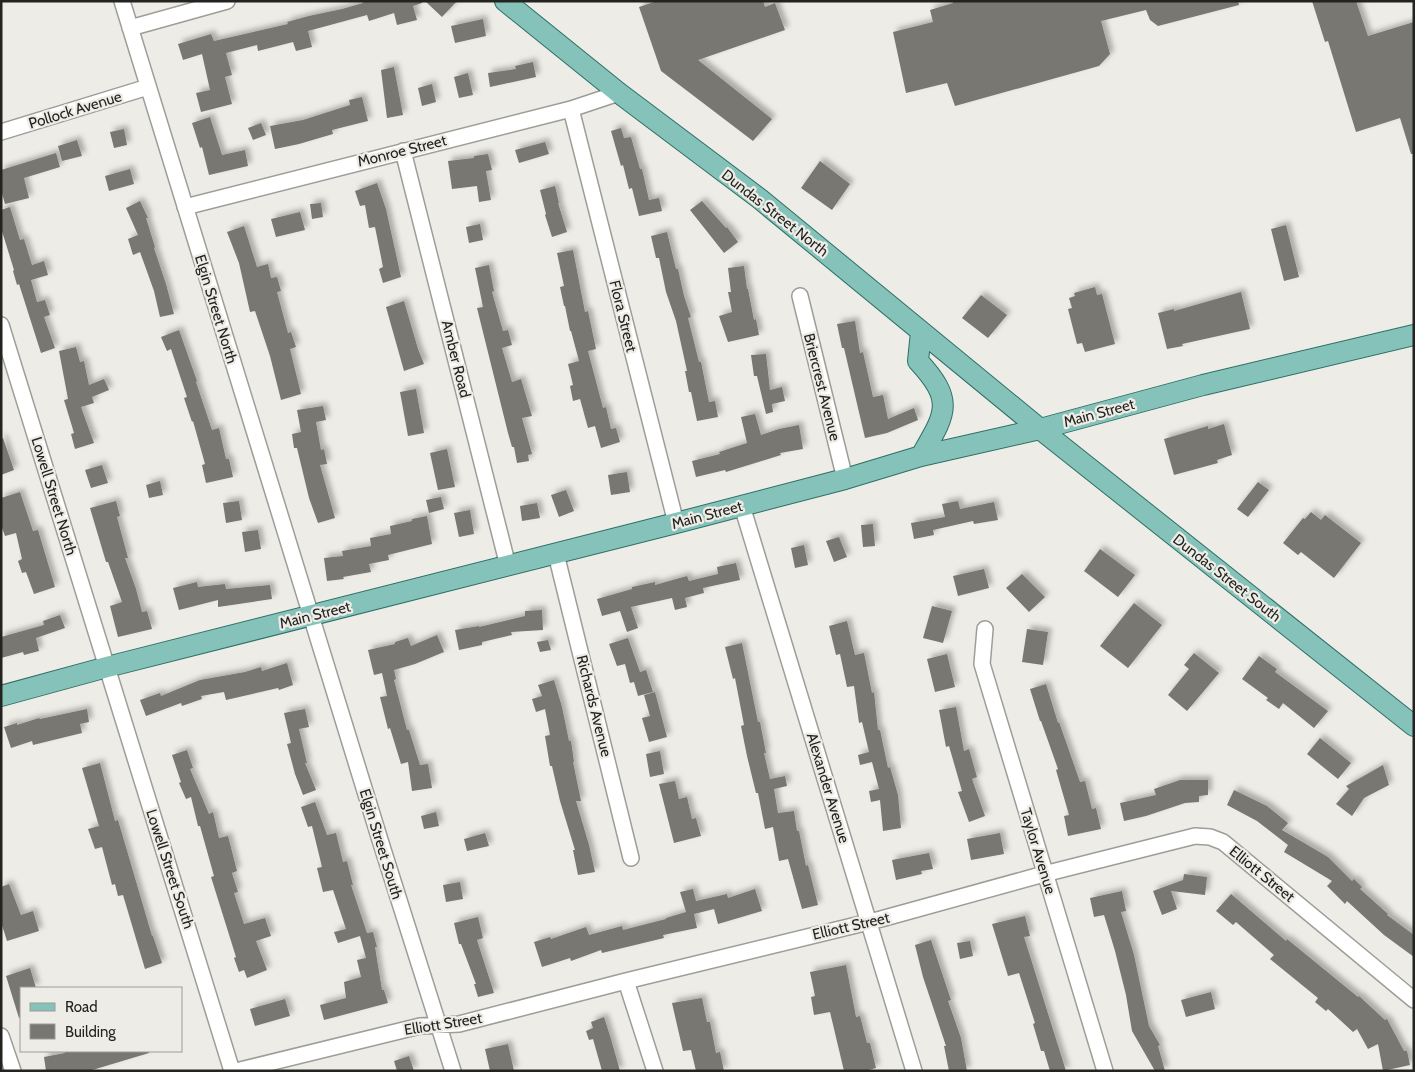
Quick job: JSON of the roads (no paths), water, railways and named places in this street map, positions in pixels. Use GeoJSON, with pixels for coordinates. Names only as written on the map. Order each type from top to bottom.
{"type":"FeatureCollection","features":[{"type":"Feature","properties":{"kind":"main road","name":"Dundas Street North"},"geometry":{"type":"LineString","coordinates":[[505,1],[619,93],[760,199],[1040,429]]}},
{"type":"Feature","properties":{"kind":"main road"},"geometry":{"type":"LineString","coordinates":[[921,332],[918,361],[932,376],[944,403],[941,421],[921,456]]}},
{"type":"Feature","properties":{"kind":"main road","name":"Main Street"},"geometry":{"type":"LineString","coordinates":[[1,696],[108,667],[742,506],[845,479],[921,456],[1040,429],[1203,385],[1414,335]]}},
{"type":"Feature","properties":{"kind":"main road","name":"Dundas Street South"},"geometry":{"type":"LineString","coordinates":[[1040,429],[1414,726]]}},
{"type":"Feature","properties":{"kind":"street","name":"Elgin Street North"},"geometry":{"type":"LineString","coordinates":[[122,1],[312,616]]}},
{"type":"Feature","properties":{"kind":"street"},"geometry":{"type":"LineString","coordinates":[[130,28],[227,1]]}},
{"type":"Feature","properties":{"kind":"street","name":"Pollock Avenue"},"geometry":{"type":"LineString","coordinates":[[1,132],[148,87]]}},
{"type":"Feature","properties":{"kind":"street","name":"Monroe Street"},"geometry":{"type":"LineString","coordinates":[[185,207],[571,109],[619,93]]}},
{"type":"Feature","properties":{"kind":"street","name":"Flora Street"},"geometry":{"type":"LineString","coordinates":[[571,109],[676,523]]}},
{"type":"Feature","properties":{"kind":"street","name":"Amber Road"},"geometry":{"type":"LineString","coordinates":[[403,151],[508,566]]}},
{"type":"Feature","properties":{"kind":"street","name":"Briercrest Avenue"},"geometry":{"type":"LineString","coordinates":[[800,296],[845,479]]}},
{"type":"Feature","properties":{"kind":"street","name":"Lowell Street North"},"geometry":{"type":"LineString","coordinates":[[1,325],[108,667]]}},
{"type":"Feature","properties":{"kind":"street","name":"Alexander Avenue"},"geometry":{"type":"LineString","coordinates":[[742,506],[914,1071]]}},
{"type":"Feature","properties":{"kind":"street","name":"Richards Avenue"},"geometry":{"type":"LineString","coordinates":[[556,554],[631,858]]}},
{"type":"Feature","properties":{"kind":"street","name":"Elgin Street South"},"geometry":{"type":"LineString","coordinates":[[312,616],[453,1071]]}},
{"type":"Feature","properties":{"kind":"street","name":"Taylor Avenue"},"geometry":{"type":"LineString","coordinates":[[985,629],[982,664],[1105,1071]]}},
{"type":"Feature","properties":{"kind":"street","name":"Lowell Street South"},"geometry":{"type":"LineString","coordinates":[[108,667],[234,1071]]}},
{"type":"Feature","properties":{"kind":"street","name":"Elliott Street"},"geometry":{"type":"LineString","coordinates":[[234,1071],[420,1026],[459,1024],[1195,836],[1210,837],[1223,842],[1414,1000]]}},
{"type":"Feature","properties":{"kind":"street"},"geometry":{"type":"LineString","coordinates":[[626,981],[655,1071]]}},
{"type":"Feature","properties":{"kind":"street"},"geometry":{"type":"LineString","coordinates":[[1,1036],[13,1071]]}}]}
